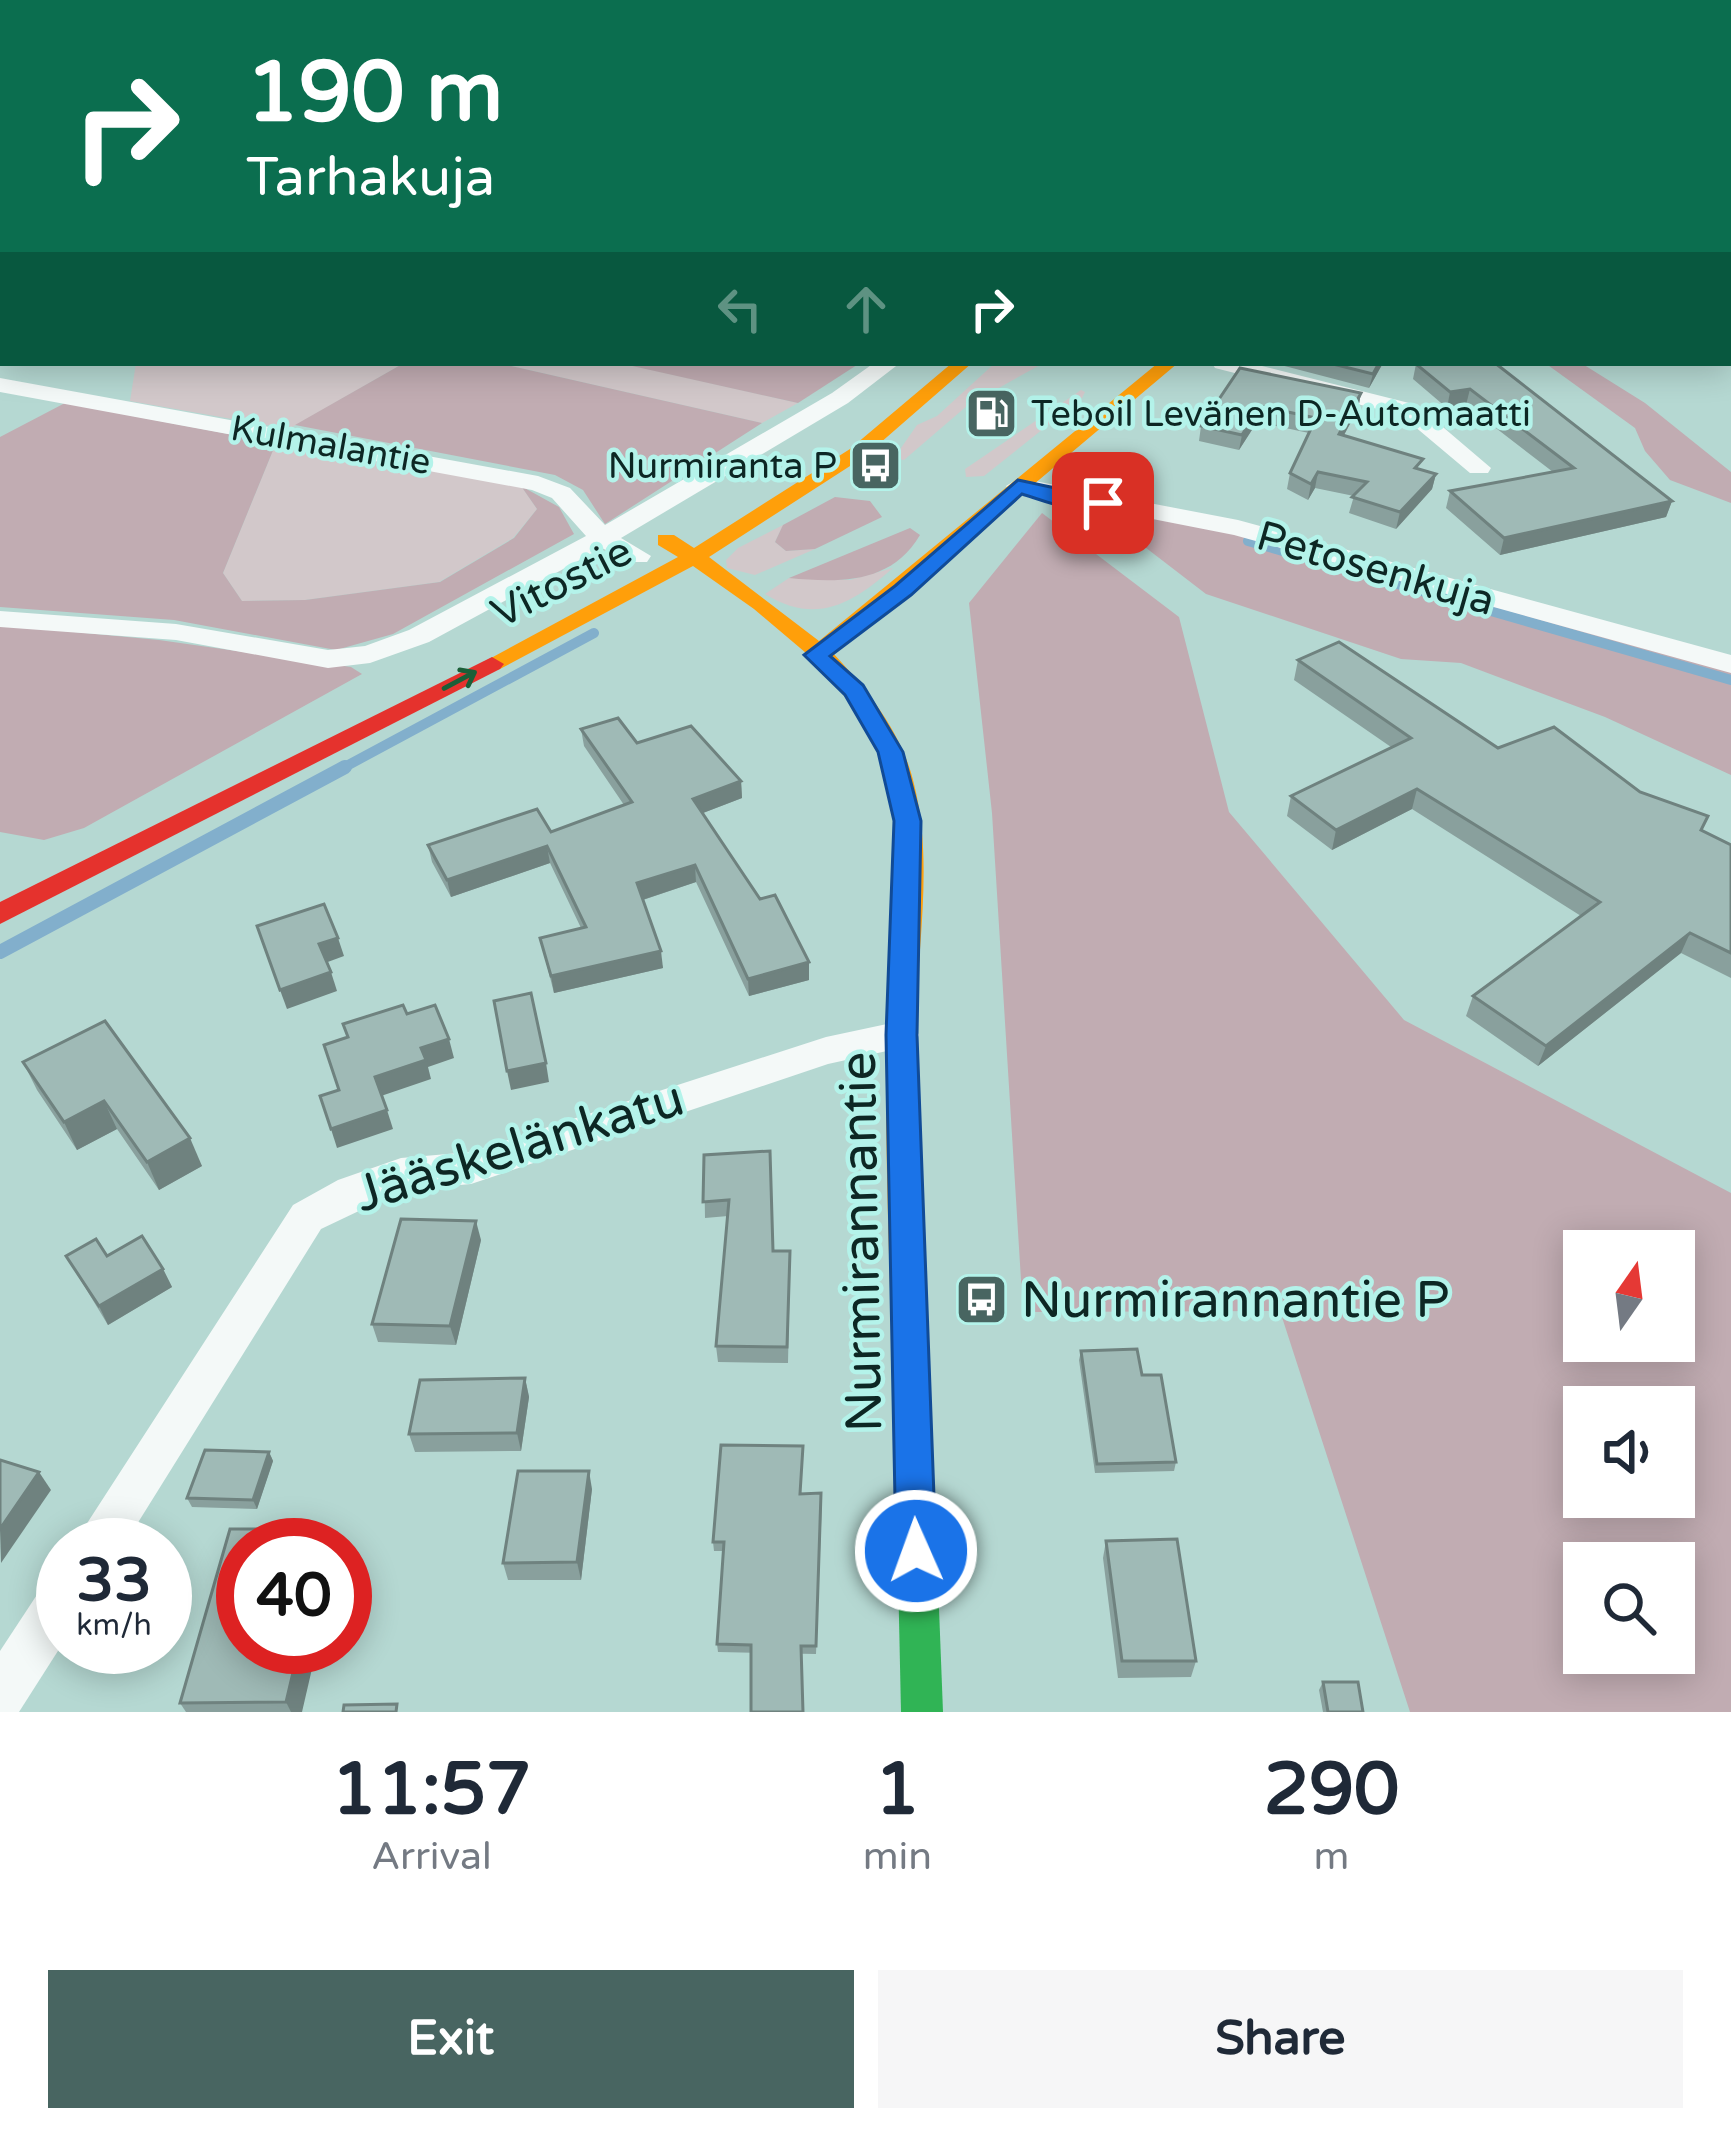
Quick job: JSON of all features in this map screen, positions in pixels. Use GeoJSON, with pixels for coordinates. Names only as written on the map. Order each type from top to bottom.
{"type":"FeatureCollection","features":[{"type":"Feature","properties":{"kind":"main road","name":"Vitostie"},"geometry":{"type":"LineString","coordinates":[[167,825],[322,730],[630,561],[861,425],[943,366]]}},
{"type":"Feature","properties":{"kind":"main road","name":"Vitostie"},"geometry":{"type":"LineString","coordinates":[[0,914],[167,825],[667,583],[693,558],[857,453],[959,366]]}},
{"type":"Feature","properties":{"kind":"main road"},"geometry":{"type":"LineString","coordinates":[[816,655],[903,590],[1018,486],[1164,366]]}},
{"type":"Feature","properties":{"kind":"main road","name":"Nurmirannantie"},"geometry":{"type":"LineString","coordinates":[[685,529],[693,558],[748,589],[854,691],[890,752],[908,821],[902,1035],[922,1712]]}},
{"type":"Feature","properties":{"kind":"main road"},"geometry":{"type":"LineString","coordinates":[[630,561],[667,583]]}},
{"type":"Feature","properties":{"kind":"main road","name":"Nurmirannantie"},"geometry":{"type":"LineString","coordinates":[[721,607],[816,655]]}},
{"type":"Feature","properties":{"kind":"street"},"geometry":{"type":"LineString","coordinates":[[0,619],[176,632],[328,659],[370,654],[419,636],[602,538],[840,398],[885,366]]}},
{"type":"Feature","properties":{"kind":"street"},"geometry":{"type":"LineString","coordinates":[[1235,366],[1409,410],[1479,468]]}},
{"type":"Feature","properties":{"kind":"street","name":"Kulmalantie"},"geometry":{"type":"LineString","coordinates":[[0,385],[538,484],[561,493],[630,561]]}},
{"type":"Feature","properties":{"kind":"street","name":"Petosenkuja"},"geometry":{"type":"LineString","coordinates":[[1018,486],[1069,501],[1155,510],[1238,528],[1731,664]]}},
{"type":"Feature","properties":{"kind":"street","name":"Jääskelänkatu"},"geometry":{"type":"LineString","coordinates":[[114,1518],[308,1217],[352,1192],[401,1174],[471,1168],[826,1051],[902,1035]]}},
{"type":"Feature","properties":{"kind":"street"},"geometry":{"type":"LineString","coordinates":[[0,1696],[36,1640]]}},
{"type":"Feature","properties":{"kind":"shaded area"},"geometry":{"type":"Polygon","coordinates":[[[136,366],[399,366],[289,429],[130,401],[136,366]]]}},
{"type":"Feature","properties":{"kind":"shaded area"},"geometry":{"type":"Polygon","coordinates":[[[399,366],[511,366],[762,423],[605,524],[583,490],[555,475],[295,425],[399,366]]]}},
{"type":"Feature","properties":{"kind":"shaded area"},"geometry":{"type":"Polygon","coordinates":[[[511,366],[634,366],[798,403],[762,423],[511,366]]]}},
{"type":"Feature","properties":{"kind":"shaded area"},"geometry":{"type":"Polygon","coordinates":[[[632,366],[855,366],[798,403],[632,366]]]}},
{"type":"Feature","properties":{"kind":"shaded area"},"geometry":{"type":"Polygon","coordinates":[[[992,366],[1038,366],[968,405],[904,460],[894,458],[917,425],[937,416],[992,366]]]}},
{"type":"Feature","properties":{"kind":"shaded area"},"geometry":{"type":"Polygon","coordinates":[[[1549,366],[1586,366],[1645,403],[1731,472],[1731,503],[1670,480],[1645,451],[1635,428],[1549,366]]]}},
{"type":"Feature","properties":{"kind":"shaded area"},"geometry":{"type":"Polygon","coordinates":[[[1081,390],[1085,392],[1082,398],[984,476],[966,477],[965,469],[1081,390]]]}},
{"type":"Feature","properties":{"kind":"shaded area"},"geometry":{"type":"Polygon","coordinates":[[[65,403],[276,443],[223,573],[242,601],[305,600],[440,582],[514,538],[537,509],[521,486],[559,507],[574,534],[393,634],[336,650],[174,620],[0,607],[0,437],[65,403]]]}},
{"type":"Feature","properties":{"kind":"shaded area"},"geometry":{"type":"Polygon","coordinates":[[[276,443],[521,486],[537,509],[513,538],[439,582],[305,600],[242,601],[223,573],[276,443]]]}},
{"type":"Feature","properties":{"kind":"shaded area"},"geometry":{"type":"Polygon","coordinates":[[[835,497],[870,501],[882,517],[815,549],[786,551],[775,542],[783,525],[835,497]]]}},
{"type":"Feature","properties":{"kind":"shaded area"},"geometry":{"type":"Polygon","coordinates":[[[1085,501],[1226,529],[1731,671],[1731,775],[1605,717],[1461,663],[1401,659],[1206,594],[1085,501]]]}},
{"type":"Feature","properties":{"kind":"shaded area"},"geometry":{"type":"Polygon","coordinates":[[[1042,513],[1179,617],[1229,812],[1404,1020],[1731,1193],[1731,1712],[1410,1712],[1280,1311],[1023,1312],[992,813],[969,603],[1042,513]]]}},
{"type":"Feature","properties":{"kind":"shaded area"},"geometry":{"type":"Polygon","coordinates":[[[783,525],[775,542],[786,551],[815,549],[755,575],[727,568],[726,560],[738,548],[783,525]]]}},
{"type":"Feature","properties":{"kind":"shaded area"},"geometry":{"type":"Polygon","coordinates":[[[910,528],[920,535],[908,551],[879,571],[845,580],[789,578],[910,528]]]}},
{"type":"Feature","properties":{"kind":"shaded area"},"geometry":{"type":"Polygon","coordinates":[[[893,568],[834,606],[801,608],[765,594],[789,578],[850,580],[893,568]]]}},
{"type":"Feature","properties":{"kind":"shaded area"},"geometry":{"type":"Polygon","coordinates":[[[0,625],[159,640],[351,667],[362,674],[84,828],[44,840],[0,832],[0,625]]]}},
{"type":"Feature","properties":{"kind":"building"},"geometry":{"type":"Polygon","coordinates":[[[1341,366],[1377,366],[1373,374],[1341,366]]]}},
{"type":"Feature","properties":{"kind":"building"},"geometry":{"type":"Polygon","coordinates":[[[1418,366],[1499,366],[1672,501],[1504,538],[1450,491],[1574,468],[1470,389],[1450,392],[1418,366]]]}},
{"type":"Feature","properties":{"kind":"building"},"geometry":{"type":"Polygon","coordinates":[[[1240,368],[1361,393],[1339,434],[1423,459],[1415,468],[1436,474],[1400,512],[1352,497],[1367,482],[1318,472],[1311,484],[1290,473],[1316,418],[1260,406],[1242,435],[1201,426],[1240,368]]]}},
{"type":"Feature","properties":{"kind":"building"},"geometry":{"type":"Polygon","coordinates":[[[1339,642],[1498,748],[1554,727],[1640,792],[1708,816],[1701,830],[1731,845],[1731,953],[1690,933],[1546,1046],[1473,996],[1600,902],[1417,789],[1336,830],[1291,796],[1411,738],[1298,660],[1339,642]]]}},
{"type":"Feature","properties":{"kind":"building"},"geometry":{"type":"Polygon","coordinates":[[[618,718],[637,743],[691,726],[741,781],[693,799],[760,899],[775,895],[809,962],[748,979],[695,865],[637,883],[661,951],[551,976],[540,938],[586,927],[547,846],[447,880],[428,845],[537,809],[551,832],[632,802],[581,729],[618,718]]]}},
{"type":"Feature","properties":{"kind":"building"},"geometry":{"type":"Polygon","coordinates":[[[324,904],[338,938],[319,944],[331,972],[280,990],[257,926],[324,904]]]}},
{"type":"Feature","properties":{"kind":"building"},"geometry":{"type":"Polygon","coordinates":[[[531,993],[546,1063],[507,1071],[494,1001],[531,993]]]}},
{"type":"Feature","properties":{"kind":"building"},"geometry":{"type":"Polygon","coordinates":[[[403,1005],[407,1014],[435,1005],[449,1039],[421,1048],[426,1060],[375,1077],[387,1110],[331,1129],[320,1096],[339,1090],[324,1045],[348,1037],[343,1024],[403,1005]]]}},
{"type":"Feature","properties":{"kind":"building"},"geometry":{"type":"Polygon","coordinates":[[[105,1021],[190,1138],[147,1162],[104,1101],[64,1122],[23,1062],[105,1021]]]}},
{"type":"Feature","properties":{"kind":"building"},"geometry":{"type":"Polygon","coordinates":[[[770,1151],[773,1251],[790,1251],[787,1347],[716,1346],[729,1200],[703,1202],[704,1155],[770,1151]]]}},
{"type":"Feature","properties":{"kind":"building"},"geometry":{"type":"Polygon","coordinates":[[[401,1219],[476,1221],[450,1326],[372,1324],[401,1219]]]}},
{"type":"Feature","properties":{"kind":"building"},"geometry":{"type":"Polygon","coordinates":[[[142,1236],[163,1269],[99,1306],[66,1256],[96,1239],[107,1256],[142,1236]]]}},
{"type":"Feature","properties":{"kind":"building"},"geometry":{"type":"Polygon","coordinates":[[[1137,1349],[1142,1375],[1161,1375],[1176,1462],[1097,1464],[1081,1351],[1137,1349]]]}},
{"type":"Feature","properties":{"kind":"building"},"geometry":{"type":"Polygon","coordinates":[[[525,1378],[517,1433],[409,1434],[420,1380],[525,1378]]]}},
{"type":"Feature","properties":{"kind":"building"},"geometry":{"type":"Polygon","coordinates":[[[721,1445],[803,1446],[800,1494],[821,1493],[816,1646],[801,1646],[803,1712],[751,1712],[751,1645],[717,1644],[724,1542],[713,1542],[721,1445]]]}},
{"type":"Feature","properties":{"kind":"building"},"geometry":{"type":"Polygon","coordinates":[[[205,1450],[269,1452],[253,1500],[187,1498],[205,1450]]]}},
{"type":"Feature","properties":{"kind":"building"},"geometry":{"type":"Polygon","coordinates":[[[0,1460],[39,1472],[0,1529],[0,1460]]]}},
{"type":"Feature","properties":{"kind":"building"},"geometry":{"type":"Polygon","coordinates":[[[518,1471],[589,1471],[577,1562],[503,1563],[518,1471]]]}},
{"type":"Feature","properties":{"kind":"building"},"geometry":{"type":"Polygon","coordinates":[[[1177,1539],[1196,1661],[1122,1661],[1106,1541],[1177,1539]]]}},
{"type":"Feature","properties":{"kind":"building"},"geometry":{"type":"Polygon","coordinates":[[[216,1578],[216,1674],[293,1674],[286,1702],[180,1703],[216,1578]]]}},
{"type":"Feature","properties":{"kind":"building"},"geometry":{"type":"Polygon","coordinates":[[[1323,1682],[1358,1682],[1363,1712],[1328,1712],[1323,1682]]]}},
{"type":"Feature","properties":{"kind":"building"},"geometry":{"type":"Polygon","coordinates":[[[397,1704],[396,1712],[343,1712],[344,1705],[397,1704]]]}},
{"type":"Feature","properties":{"kind":"waterway"},"geometry":{"type":"LineString","coordinates":[[1248,541],[1731,680]]}},
{"type":"Feature","properties":{"kind":"waterway"},"geometry":{"type":"LineString","coordinates":[[339,770],[594,633]]}},
{"type":"Feature","properties":{"kind":"waterway"},"geometry":{"type":"LineString","coordinates":[[0,952],[345,767]]}},
{"type":"Feature","properties":{"kind":"traffic: fast"},"geometry":{"type":"LineString","coordinates":[[915,1479],[922,1712]]}},
{"type":"Feature","properties":{"kind":"traffic: slow"},"geometry":{"type":"LineString","coordinates":[[492,664],[693,558],[857,453],[959,366]]}},
{"type":"Feature","properties":{"kind":"traffic: slow"},"geometry":{"type":"LineString","coordinates":[[816,655],[1165,366]]}},
{"type":"Feature","properties":{"kind":"traffic: slow"},"geometry":{"type":"LineString","coordinates":[[666,540],[762,604],[823,656],[872,716],[901,781],[909,853],[901,1040],[915,1479]]}},
{"type":"Feature","properties":{"kind":"traffic: jam"},"geometry":{"type":"LineString","coordinates":[[0,914],[492,664]]}},
{"type":"Feature","properties":{"kind":"place","name":"Teboil Levänen D-Automaatti"},"geometry":{"type":"Point","coordinates":[992,413]}},
{"type":"Feature","properties":{"kind":"place","name":"Nurmiranta P"},"geometry":{"type":"Point","coordinates":[876,465]}},
{"type":"Feature","properties":{"kind":"place","name":"Nurmirannantie P"},"geometry":{"type":"Point","coordinates":[982,1299]}},
{"type":"Feature","properties":{"kind":"route"},"geometry":{"type":"LineString","coordinates":[[916,1551],[902,1035],[908,821],[890,752],[854,691],[816,655],[903,590],[1018,486],[1069,501],[1103,503]]}}]}
